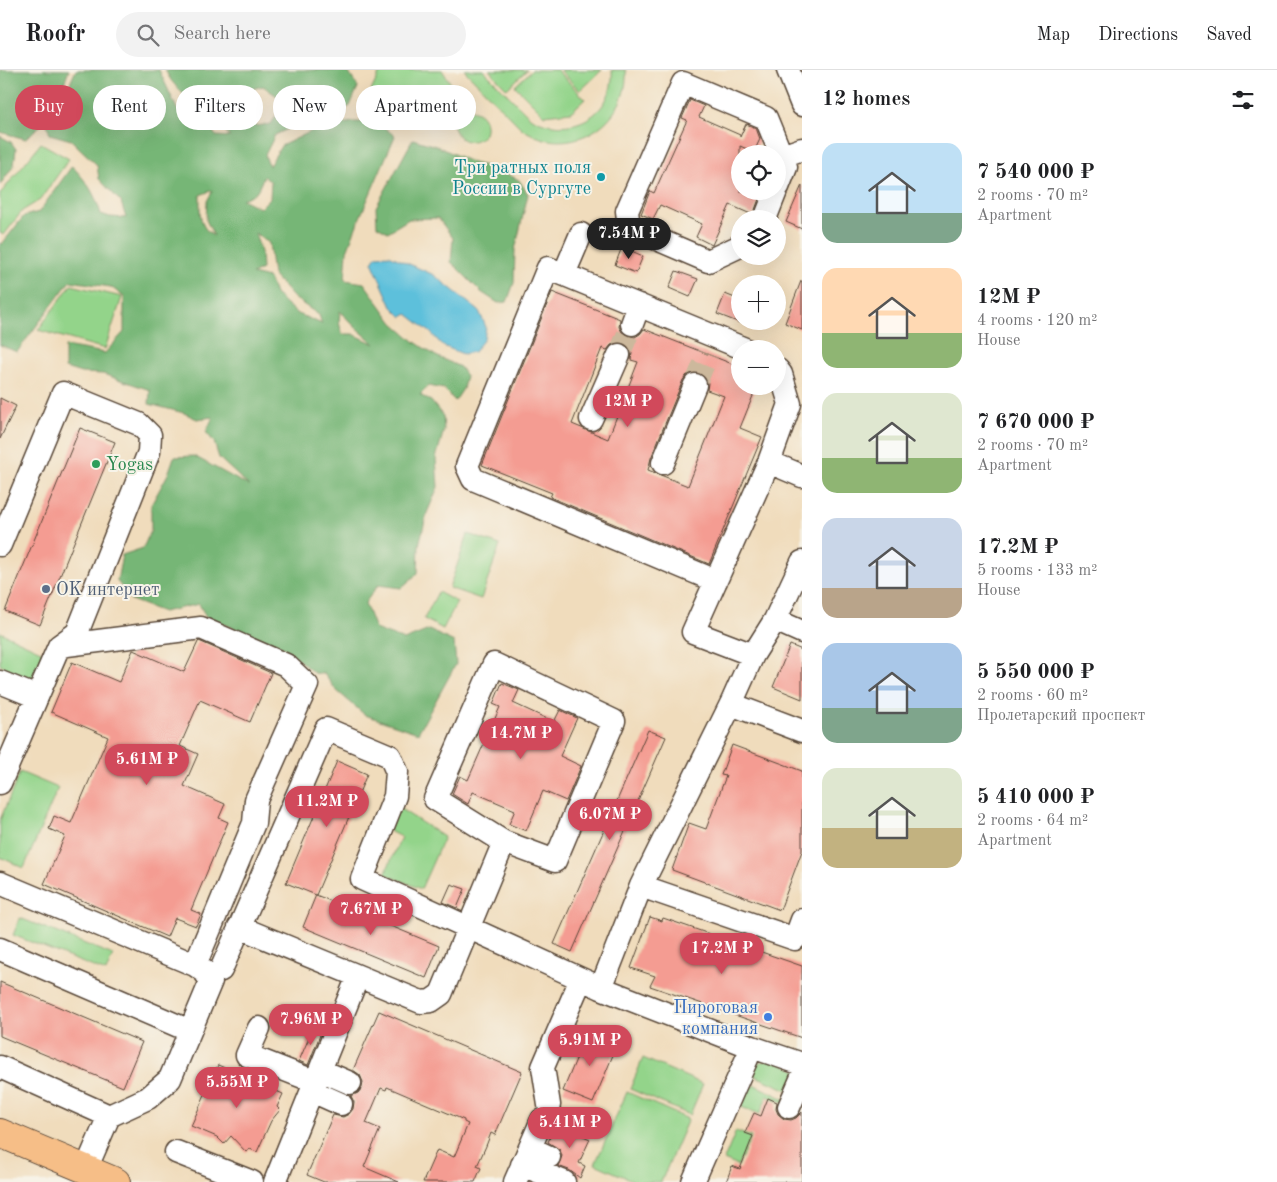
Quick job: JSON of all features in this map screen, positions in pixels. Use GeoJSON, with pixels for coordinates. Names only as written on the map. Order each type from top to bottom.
{"type":"FeatureCollection","features":[{"type":"Feature","properties":{"kind":"main road"},"geometry":{"type":"LineString","coordinates":[[0,1133],[116,1182]]}},
{"type":"Feature","properties":{"kind":"lane"},"geometry":{"type":"LineString","coordinates":[[788,70],[802,105]]}},
{"type":"Feature","properties":{"kind":"lane"},"geometry":{"type":"LineString","coordinates":[[731,250],[708,261],[629,227],[627,211],[683,83],[766,118],[792,153],[786,167]]}},
{"type":"Feature","properties":{"kind":"lane"},"geometry":{"type":"LineString","coordinates":[[564,274],[581,234]]}},
{"type":"Feature","properties":{"kind":"lane"},"geometry":{"type":"LineString","coordinates":[[716,581],[473,479],[467,466],[548,268],[564,274],[636,315],[712,346],[731,348]]}},
{"type":"Feature","properties":{"kind":"lane"},"geometry":{"type":"LineString","coordinates":[[592,419],[619,355]]}},
{"type":"Feature","properties":{"kind":"lane"},"geometry":{"type":"LineString","coordinates":[[662,463],[695,385]]}},
{"type":"Feature","properties":{"kind":"lane"},"geometry":{"type":"LineString","coordinates":[[753,655],[694,632],[769,462],[790,404],[786,391]]}},
{"type":"Feature","properties":{"kind":"lane"},"geometry":{"type":"LineString","coordinates":[[0,545],[63,393],[139,424],[150,435],[150,452],[77,633],[59,646],[0,783]]}},
{"type":"Feature","properties":{"kind":"lane"},"geometry":{"type":"LineString","coordinates":[[769,462],[802,476]]}},
{"type":"Feature","properties":{"kind":"lane"},"geometry":{"type":"LineString","coordinates":[[564,1182],[529,1163],[546,1113],[543,1067],[591,984],[731,704],[753,655],[774,620],[802,562]]}},
{"type":"Feature","properties":{"kind":"lane"},"geometry":{"type":"LineString","coordinates":[[774,620],[802,632]]}},
{"type":"Feature","properties":{"kind":"lane"},"geometry":{"type":"LineString","coordinates":[[59,646],[201,628],[286,665],[307,685],[256,800],[254,823],[195,965]]}},
{"type":"Feature","properties":{"kind":"lane"},"geometry":{"type":"LineString","coordinates":[[494,664],[614,721],[555,861],[504,842],[435,799],[494,664]]}},
{"type":"Feature","properties":{"kind":"lane"},"geometry":{"type":"LineString","coordinates":[[0,682],[37,697]]}},
{"type":"Feature","properties":{"kind":"lane"},"geometry":{"type":"LineString","coordinates":[[731,704],[802,731]]}},
{"type":"Feature","properties":{"kind":"lane"},"geometry":{"type":"LineString","coordinates":[[221,970],[326,729],[390,756],[398,772],[395,796],[362,879],[591,984],[752,1047],[802,1064]]}},
{"type":"Feature","properties":{"kind":"lane"},"geometry":{"type":"LineString","coordinates":[[239,927],[421,1002],[431,1002],[441,994],[504,842]]}},
{"type":"Feature","properties":{"kind":"lane"},"geometry":{"type":"LineString","coordinates":[[0,883],[195,965],[204,971],[210,981],[170,1079],[148,1098],[109,1116],[86,1170]]}},
{"type":"Feature","properties":{"kind":"lane"},"geometry":{"type":"LineString","coordinates":[[641,886],[795,940],[802,920]]}},
{"type":"Feature","properties":{"kind":"lane"},"geometry":{"type":"LineString","coordinates":[[0,949],[190,1031]]}},
{"type":"Feature","properties":{"kind":"lane"},"geometry":{"type":"LineString","coordinates":[[275,1182],[358,976]]}},
{"type":"Feature","properties":{"kind":"lane"},"geometry":{"type":"LineString","coordinates":[[259,1028],[248,1055],[316,1081],[350,1083]]}},
{"type":"Feature","properties":{"kind":"lane"},"geometry":{"type":"LineString","coordinates":[[693,1182],[752,1047]]}},
{"type":"Feature","properties":{"kind":"lane"},"geometry":{"type":"LineString","coordinates":[[0,1067],[109,1116]]}},
{"type":"Feature","properties":{"kind":"lane"},"geometry":{"type":"LineString","coordinates":[[789,1107],[802,1076]]}},
{"type":"Feature","properties":{"kind":"lane"},"geometry":{"type":"LineString","coordinates":[[316,1081],[341,1104]]}},
{"type":"Feature","properties":{"kind":"lane"},"geometry":{"type":"LineString","coordinates":[[176,1152],[252,1182]]}},
{"type":"Feature","properties":{"kind":"green space"},"geometry":{"type":"Polygon","coordinates":[[[0,70],[69,70],[63,85],[15,85],[15,130],[35,130],[26,139],[0,132],[0,70]]]}},
{"type":"Feature","properties":{"kind":"green space"},"geometry":{"type":"Polygon","coordinates":[[[76,70],[159,70],[166,85],[93,85],[93,130],[166,130],[166,85],[176,107],[176,130],[212,130],[216,136],[230,137],[225,130],[263,130],[263,125],[271,124],[273,121],[273,130],[286,130],[275,135],[265,155],[269,166],[281,146],[314,130],[346,130],[346,123],[356,122],[356,130],[387,130],[395,136],[347,251],[345,280],[364,283],[393,323],[415,342],[436,356],[460,367],[466,376],[463,389],[455,401],[444,389],[428,386],[420,395],[431,401],[443,416],[444,430],[436,458],[438,487],[427,513],[419,545],[418,573],[401,588],[378,585],[365,603],[375,629],[404,640],[429,630],[454,642],[456,664],[418,733],[365,715],[336,690],[324,674],[314,673],[284,648],[206,617],[199,604],[163,612],[131,600],[117,581],[122,555],[143,548],[151,530],[151,505],[168,474],[174,457],[194,456],[249,486],[219,458],[214,442],[206,432],[213,417],[197,419],[184,413],[149,404],[150,390],[103,374],[81,373],[65,368],[65,346],[105,353],[124,332],[124,297],[111,287],[70,281],[17,352],[0,345],[0,243],[2,244],[24,216],[39,212],[72,166],[90,188],[101,214],[110,217],[126,218],[121,202],[99,179],[97,165],[71,140],[50,134],[49,130],[83,130],[83,85],[69,85],[76,70]],[[264,176],[255,193],[242,199],[260,208],[270,198],[271,182],[264,176]],[[213,190],[200,195],[200,213],[205,228],[214,236],[206,220],[207,201],[213,190]],[[255,233],[261,252],[262,269],[252,274],[269,278],[275,294],[296,313],[322,324],[319,315],[294,298],[273,275],[269,243],[255,233]],[[340,311],[339,322],[342,334],[353,334],[375,344],[340,311]]]}},
{"type":"Feature","properties":{"kind":"green space"},"geometry":{"type":"Polygon","coordinates":[[[165,70],[347,70],[357,85],[350,106],[346,109],[346,85],[273,85],[273,93],[263,85],[176,86],[165,70]]]}},
{"type":"Feature","properties":{"kind":"green space"},"geometry":{"type":"Polygon","coordinates":[[[381,70],[442,70],[452,85],[374,85],[381,70]]]}},
{"type":"Feature","properties":{"kind":"green space"},"geometry":{"type":"Polygon","coordinates":[[[464,70],[483,70],[530,117],[559,126],[573,124],[586,119],[597,111],[606,100],[611,86],[612,70],[626,70],[626,84],[616,109],[598,129],[573,140],[554,141],[540,138],[522,129],[464,70]]]}},
{"type":"Feature","properties":{"kind":"green space"},"geometry":{"type":"Polygon","coordinates":[[[489,70],[527,70],[507,89],[489,70]]]}},
{"type":"Feature","properties":{"kind":"green space"},"geometry":{"type":"Polygon","coordinates":[[[532,70],[557,70],[585,99],[571,112],[544,115],[515,86],[532,70]]]}},
{"type":"Feature","properties":{"kind":"green space"},"geometry":{"type":"Polygon","coordinates":[[[560,70],[602,70],[580,91],[560,70]]]}},
{"type":"Feature","properties":{"kind":"green space"},"geometry":{"type":"Polygon","coordinates":[[[476,112],[481,114],[485,121],[485,134],[476,140],[466,141],[455,130],[476,130],[476,112]]]}},
{"type":"Feature","properties":{"kind":"green space"},"geometry":{"type":"Polygon","coordinates":[[[0,136],[11,142],[16,149],[14,165],[0,185],[0,136]]]}},
{"type":"Feature","properties":{"kind":"green space"},"geometry":{"type":"Polygon","coordinates":[[[413,139],[439,147],[473,163],[495,168],[519,180],[528,194],[515,250],[514,283],[507,302],[498,303],[481,292],[451,262],[453,238],[438,218],[409,219],[388,232],[377,226],[376,207],[413,139]]]}},
{"type":"Feature","properties":{"kind":"green space"},"geometry":{"type":"Polygon","coordinates":[[[41,143],[69,159],[40,200],[22,211],[4,235],[0,233],[0,194],[41,143]]]}},
{"type":"Feature","properties":{"kind":"green space"},"geometry":{"type":"Polygon","coordinates":[[[71,285],[122,297],[105,349],[38,330],[71,285]]]}},
{"type":"Feature","properties":{"kind":"green space"},"geometry":{"type":"Polygon","coordinates":[[[468,534],[500,545],[481,599],[449,588],[468,534]]]}},
{"type":"Feature","properties":{"kind":"green space"},"geometry":{"type":"Polygon","coordinates":[[[438,592],[457,602],[443,629],[424,619],[438,592]]]}},
{"type":"Feature","properties":{"kind":"green space"},"geometry":{"type":"Polygon","coordinates":[[[0,632],[45,653],[32,680],[0,665],[0,632]]]}},
{"type":"Feature","properties":{"kind":"green space"},"geometry":{"type":"Polygon","coordinates":[[[20,772],[58,788],[24,868],[0,857],[0,820],[20,772]]]}},
{"type":"Feature","properties":{"kind":"green space"},"geometry":{"type":"Polygon","coordinates":[[[399,808],[444,837],[421,889],[385,874],[401,837],[389,831],[399,808]]]}},
{"type":"Feature","properties":{"kind":"green space"},"geometry":{"type":"Polygon","coordinates":[[[20,918],[113,955],[106,972],[13,935],[20,918]]]}},
{"type":"Feature","properties":{"kind":"green space"},"geometry":{"type":"Polygon","coordinates":[[[643,1058],[703,1084],[690,1115],[630,1089],[643,1058]]]}},
{"type":"Feature","properties":{"kind":"green space"},"geometry":{"type":"Polygon","coordinates":[[[772,1059],[800,1072],[792,1092],[749,1073],[753,1064],[772,1059]]]}},
{"type":"Feature","properties":{"kind":"green space"},"geometry":{"type":"Polygon","coordinates":[[[755,1085],[789,1101],[787,1104],[767,1096],[760,1114],[741,1107],[749,1089],[755,1085]]]}},
{"type":"Feature","properties":{"kind":"green space"},"geometry":{"type":"Polygon","coordinates":[[[627,1092],[688,1119],[661,1182],[636,1182],[595,1164],[627,1092]]]}},
{"type":"Feature","properties":{"kind":"green space"},"geometry":{"type":"Polygon","coordinates":[[[736,1131],[751,1137],[738,1166],[724,1160],[736,1131]]]}},
{"type":"Feature","properties":{"kind":"water"},"geometry":{"type":"Polygon","coordinates":[[[389,255],[434,275],[479,311],[486,327],[484,339],[474,352],[463,354],[443,346],[430,332],[407,314],[402,317],[392,307],[372,262],[376,256],[389,255]]]}},
{"type":"Feature","properties":{"kind":"building"},"geometry":{"type":"Polygon","coordinates":[[[690,100],[704,106],[699,117],[740,135],[740,137],[746,124],[756,128],[760,139],[757,145],[731,145],[731,200],[759,200],[755,210],[742,210],[730,205],[712,245],[696,237],[702,224],[660,205],[653,219],[641,214],[650,191],[654,193],[687,120],[682,118],[690,100]]]}},
{"type":"Feature","properties":{"kind":"building"},"geometry":{"type":"Polygon","coordinates":[[[802,185],[802,229],[786,222],[802,185]]]}},
{"type":"Feature","properties":{"kind":"building"},"geometry":{"type":"Polygon","coordinates":[[[622,247],[643,256],[636,273],[615,265],[622,247]]]}},
{"type":"Feature","properties":{"kind":"building"},"geometry":{"type":"Polygon","coordinates":[[[676,271],[698,279],[690,297],[669,288],[676,271]]]}},
{"type":"Feature","properties":{"kind":"building"},"geometry":{"type":"Polygon","coordinates":[[[802,281],[802,330],[786,323],[802,281]]]}},
{"type":"Feature","properties":{"kind":"building"},"geometry":{"type":"Polygon","coordinates":[[[552,292],[620,319],[619,327],[627,336],[635,337],[644,329],[731,363],[731,395],[753,395],[740,428],[762,437],[709,564],[550,497],[552,493],[482,465],[552,292]],[[618,342],[612,344],[607,350],[602,348],[572,424],[608,439],[638,362],[631,360],[632,353],[625,343],[618,342]],[[693,372],[683,380],[651,458],[648,470],[688,486],[724,396],[707,390],[708,383],[700,373],[693,372]]]}},
{"type":"Feature","properties":{"kind":"building"},"geometry":{"type":"Polygon","coordinates":[[[725,294],[731,296],[731,319],[717,314],[725,294]]]}},
{"type":"Feature","properties":{"kind":"building"},"geometry":{"type":"Polygon","coordinates":[[[0,398],[16,406],[0,439],[0,398]]]}},
{"type":"Feature","properties":{"kind":"building"},"geometry":{"type":"Polygon","coordinates":[[[80,428],[115,442],[40,625],[5,611],[80,428]]]}},
{"type":"Feature","properties":{"kind":"building"},"geometry":{"type":"Polygon","coordinates":[[[199,641],[271,673],[250,722],[200,700],[180,746],[198,754],[184,786],[225,804],[219,818],[228,822],[191,910],[201,914],[196,926],[175,918],[167,937],[44,884],[65,836],[49,829],[54,816],[71,823],[108,737],[51,712],[72,662],[119,682],[133,650],[184,672],[199,641]]]}},
{"type":"Feature","properties":{"kind":"building"},"geometry":{"type":"Polygon","coordinates":[[[790,645],[802,650],[802,699],[773,687],[790,645]]]}},
{"type":"Feature","properties":{"kind":"building"},"geometry":{"type":"Polygon","coordinates":[[[502,683],[519,690],[513,703],[554,722],[560,710],[577,718],[560,756],[581,766],[566,801],[543,791],[526,831],[509,824],[515,810],[473,792],[468,804],[452,794],[460,776],[468,780],[500,707],[493,704],[502,683]]]}},
{"type":"Feature","properties":{"kind":"building"},"geometry":{"type":"Polygon","coordinates":[[[648,730],[666,737],[572,952],[554,944],[648,730]]]}},
{"type":"Feature","properties":{"kind":"building"},"geometry":{"type":"Polygon","coordinates":[[[732,745],[802,771],[802,851],[780,910],[672,870],[689,823],[706,829],[726,776],[721,775],[732,745]]]}},
{"type":"Feature","properties":{"kind":"building"},"geometry":{"type":"Polygon","coordinates":[[[337,761],[367,774],[316,895],[286,883],[337,761]]]}},
{"type":"Feature","properties":{"kind":"building"},"geometry":{"type":"Polygon","coordinates":[[[451,884],[465,889],[457,908],[443,902],[451,884]]]}},
{"type":"Feature","properties":{"kind":"building"},"geometry":{"type":"Polygon","coordinates":[[[316,895],[439,946],[426,978],[303,927],[316,895]]]}},
{"type":"Feature","properties":{"kind":"building"},"geometry":{"type":"Polygon","coordinates":[[[650,917],[662,921],[663,918],[802,966],[802,1038],[650,986],[655,976],[631,968],[650,917]]]}},
{"type":"Feature","properties":{"kind":"building"},"geometry":{"type":"Polygon","coordinates":[[[0,982],[142,1042],[123,1087],[0,1036],[0,982]]]}},
{"type":"Feature","properties":{"kind":"building"},"geometry":{"type":"Polygon","coordinates":[[[379,1011],[522,1072],[495,1135],[491,1133],[477,1166],[481,1168],[475,1182],[423,1182],[437,1150],[454,1157],[468,1124],[464,1120],[387,1087],[386,1090],[381,1088],[366,1123],[380,1129],[364,1167],[399,1182],[324,1182],[307,1175],[333,1115],[343,1117],[353,1109],[354,1102],[351,1096],[358,1093],[362,1088],[363,1082],[360,1075],[353,1070],[379,1011]]]}},
{"type":"Feature","properties":{"kind":"building"},"geometry":{"type":"Polygon","coordinates":[[[314,1026],[322,1030],[308,1065],[299,1061],[314,1026]]]}},
{"type":"Feature","properties":{"kind":"building"},"geometry":{"type":"Polygon","coordinates":[[[588,1030],[618,1043],[593,1103],[563,1091],[588,1030]]]}},
{"type":"Feature","properties":{"kind":"building"},"geometry":{"type":"Polygon","coordinates":[[[218,1065],[283,1094],[277,1107],[280,1110],[271,1121],[257,1152],[250,1149],[246,1152],[231,1136],[224,1144],[217,1137],[191,1126],[218,1065]]]}},
{"type":"Feature","properties":{"kind":"building"},"geometry":{"type":"Polygon","coordinates":[[[768,1098],[777,1102],[776,1109],[778,1114],[784,1119],[791,1120],[802,1112],[802,1182],[726,1182],[732,1166],[740,1169],[753,1136],[745,1133],[754,1113],[761,1116],[768,1098]]]}},
{"type":"Feature","properties":{"kind":"building"},"geometry":{"type":"Polygon","coordinates":[[[556,1124],[590,1139],[579,1163],[585,1166],[580,1178],[569,1170],[558,1166],[562,1156],[560,1150],[548,1142],[556,1124]]]}},
{"type":"Feature","properties":{"kind":"tunnel"},"geometry":{"type":"LineString","coordinates":[[619,355],[632,324]]}},
{"type":"Feature","properties":{"kind":"tunnel"},"geometry":{"type":"LineString","coordinates":[[695,385],[708,354]]}},
{"type":"Feature","properties":{"kind":"place","name":"Три ратных поля России в Сургуте"},"geometry":{"type":"Point","coordinates":[601,177]}},
{"type":"Feature","properties":{"kind":"place","name":"Yogas"},"geometry":{"type":"Point","coordinates":[96,464]}},
{"type":"Feature","properties":{"kind":"place","name":"OK интернет"},"geometry":{"type":"Point","coordinates":[46,589]}},
{"type":"Feature","properties":{"kind":"place","name":"Пироговая компания"},"geometry":{"type":"Point","coordinates":[768,1017]}}]}
